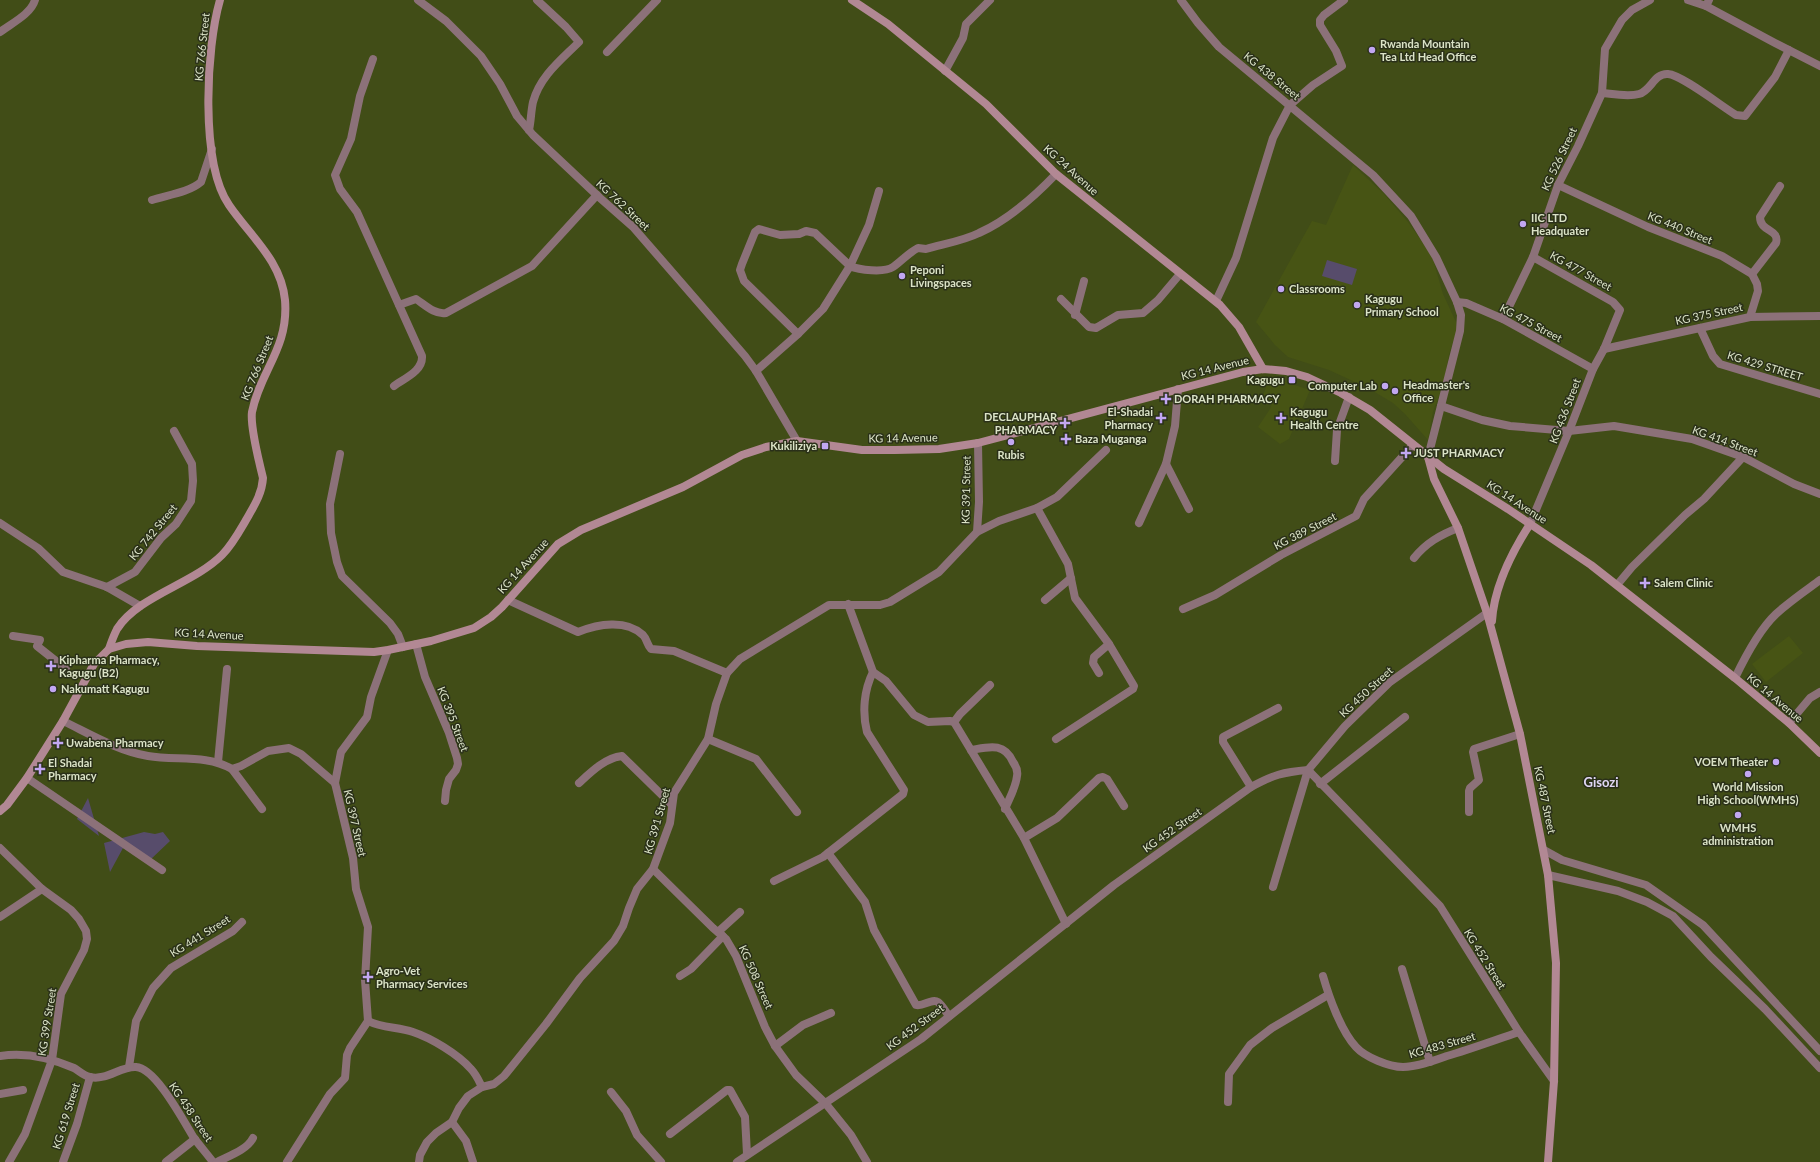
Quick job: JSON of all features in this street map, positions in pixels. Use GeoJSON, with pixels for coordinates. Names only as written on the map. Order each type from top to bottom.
{"type":"FeatureCollection","features":[{"type":"Feature","properties":{"kind":"main road","name":"KG 766 Street"},"geometry":{"type":"LineString","coordinates":[[109,649],[118,629],[140,606],[194,576],[222,555],[232,542],[254,506],[263,484],[253,432],[252,413],[260,388],[280,344],[284,324],[285,298],[279,276],[267,253],[228,204],[219,185],[212,149],[209,120],[208,69],[214,20],[220,0]]}},
{"type":"Feature","properties":{"kind":"main road","name":"KG 24 Avenue"},"geometry":{"type":"LineString","coordinates":[[852,0],[888,24],[986,104],[1056,174],[1180,274],[1216,301],[1234,319],[1262,369]]}},
{"type":"Feature","properties":{"kind":"main road","name":"KG 14 Avenue"},"geometry":{"type":"LineString","coordinates":[[0,811],[27,778],[63,721],[94,664],[109,649],[126,644],[148,642],[204,646],[358,652],[388,650],[416,644],[474,628],[491,617],[558,544],[580,530],[683,487],[742,455],[766,447],[797,441],[862,450],[895,450],[939,448],[978,442],[1243,372],[1262,369],[1286,371],[1307,377],[1348,397],[1370,410],[1428,457],[1591,565],[1735,678],[1789,723],[1820,753]]}},
{"type":"Feature","properties":{"kind":"main road","name":"KG 487 Street"},"geometry":{"type":"LineString","coordinates":[[1428,457],[1434,479],[1458,528],[1487,613],[1520,734],[1544,850],[1548,875],[1556,963],[1554,1081],[1548,1162]]}},
{"type":"Feature","properties":{"kind":"main road"},"geometry":{"type":"LineString","coordinates":[[1491,628],[1493,607],[1514,550],[1530,524]]}},
{"type":"Feature","properties":{"kind":"street"},"geometry":{"type":"LineString","coordinates":[[0,32],[29,11],[34,5],[35,0]]}},
{"type":"Feature","properties":{"kind":"street","name":"KG 762 Street"},"geometry":{"type":"LineString","coordinates":[[418,0],[446,21],[481,56],[500,84],[517,116],[529,130],[596,195],[633,227],[745,356],[756,371],[797,441]]}},
{"type":"Feature","properties":{"kind":"street"},"geometry":{"type":"LineString","coordinates":[[529,130],[533,102],[542,83],[548,73],[579,42],[566,27],[537,0]]}},
{"type":"Feature","properties":{"kind":"street"},"geometry":{"type":"LineString","coordinates":[[607,52],[657,0]]}},
{"type":"Feature","properties":{"kind":"street"},"geometry":{"type":"LineString","coordinates":[[945,71],[964,38],[966,24],[990,0]]}},
{"type":"Feature","properties":{"kind":"street","name":"KG 438 Street"},"geometry":{"type":"LineString","coordinates":[[1181,0],[1198,23],[1219,47],[1290,105],[1384,187],[1410,216],[1436,257],[1457,302],[1461,315],[1460,332],[1428,457]]}},
{"type":"Feature","properties":{"kind":"street"},"geometry":{"type":"LineString","coordinates":[[1216,301],[1236,258],[1273,138],[1290,105],[1313,86],[1342,66],[1336,52],[1320,25],[1320,20],[1324,15],[1344,0]]}},
{"type":"Feature","properties":{"kind":"street","name":"KG 526 Street"},"geometry":{"type":"LineString","coordinates":[[1503,319],[1533,257],[1558,185],[1578,146],[1602,92],[1605,49],[1622,20],[1632,10],[1650,0]]}},
{"type":"Feature","properties":{"kind":"street"},"geometry":{"type":"LineString","coordinates":[[1688,0],[1708,3],[1789,50],[1820,66]]}},
{"type":"Feature","properties":{"kind":"street"},"geometry":{"type":"LineString","coordinates":[[1602,92],[1639,94],[1650,87],[1654,80],[1662,75],[1668,74],[1682,79],[1736,115],[1745,116],[1775,77],[1789,50]]}},
{"type":"Feature","properties":{"kind":"street"},"geometry":{"type":"LineString","coordinates":[[373,59],[360,96],[351,139],[335,175],[340,189],[357,212],[422,356],[423,362],[420,368],[394,386]]}},
{"type":"Feature","properties":{"kind":"street"},"geometry":{"type":"LineString","coordinates":[[152,200],[179,192],[201,182],[212,149]]}},
{"type":"Feature","properties":{"kind":"street"},"geometry":{"type":"LineString","coordinates":[[798,334],[744,280],[740,270],[755,232],[759,229],[780,235],[812,232],[820,237],[850,266],[856,269],[869,270],[892,268],[918,248],[926,249],[981,232],[1014,212],[1056,174]]}},
{"type":"Feature","properties":{"kind":"street","name":"KG 440 Street"},"geometry":{"type":"LineString","coordinates":[[1558,185],[1648,227],[1722,256],[1752,274]]}},
{"type":"Feature","properties":{"kind":"street"},"geometry":{"type":"LineString","coordinates":[[1750,317],[1758,291],[1757,284],[1752,274],[1777,240],[1774,233],[1761,224],[1760,217],[1780,186]]}},
{"type":"Feature","properties":{"kind":"street"},"geometry":{"type":"LineString","coordinates":[[756,371],[798,334],[823,309],[850,266],[868,225],[879,191]]}},
{"type":"Feature","properties":{"kind":"street"},"geometry":{"type":"LineString","coordinates":[[399,305],[416,299],[436,312],[441,314],[446,313],[526,270],[539,260],[596,195]]}},
{"type":"Feature","properties":{"kind":"street","name":"KG 477 Street"},"geometry":{"type":"LineString","coordinates":[[1533,257],[1618,306]]}},
{"type":"Feature","properties":{"kind":"street"},"geometry":{"type":"LineString","coordinates":[[1061,299],[1075,315],[1089,327],[1096,328],[1118,315],[1143,313],[1158,300],[1180,274]]}},
{"type":"Feature","properties":{"kind":"street"},"geometry":{"type":"LineString","coordinates":[[1075,315],[1084,281]]}},
{"type":"Feature","properties":{"kind":"street","name":"KG 475 Street"},"geometry":{"type":"LineString","coordinates":[[1457,302],[1466,303],[1503,319],[1593,369]]}},
{"type":"Feature","properties":{"kind":"street","name":"KG 436 Street"},"geometry":{"type":"LineString","coordinates":[[1530,524],[1570,431],[1593,369],[1604,349],[1620,310],[1618,306]]}},
{"type":"Feature","properties":{"kind":"street","name":"KG 375 Street"},"geometry":{"type":"LineString","coordinates":[[1604,349],[1750,317],[1820,316]]}},
{"type":"Feature","properties":{"kind":"street","name":"KG 429 STREET"},"geometry":{"type":"LineString","coordinates":[[1700,328],[1713,356],[1720,364],[1820,394]]}},
{"type":"Feature","properties":{"kind":"street"},"geometry":{"type":"LineString","coordinates":[[1138,523],[1166,464],[1175,426],[1178,389]]}},
{"type":"Feature","properties":{"kind":"street"},"geometry":{"type":"LineString","coordinates":[[1335,461],[1337,430],[1348,397]]}},
{"type":"Feature","properties":{"kind":"street","name":"KG 414 Street"},"geometry":{"type":"LineString","coordinates":[[1441,406],[1482,420],[1510,426],[1570,431],[1614,426],[1692,439],[1743,457],[1794,484],[1820,494]]}},
{"type":"Feature","properties":{"kind":"street","name":"KG 742 Street"},"geometry":{"type":"LineString","coordinates":[[108,587],[135,572],[161,538],[176,524],[191,501],[193,480],[192,464],[174,431]]}},
{"type":"Feature","properties":{"kind":"street","name":"KG 391 Street"},"geometry":{"type":"LineString","coordinates":[[419,1162],[420,1155],[427,1142],[452,1122],[459,1108],[468,1096],[482,1087],[494,1084],[504,1076],[546,1024],[580,978],[614,941],[623,926],[629,908],[638,889],[653,869],[670,823],[671,804],[674,793],[708,739],[716,704],[726,673],[740,658],[829,605],[880,605],[890,602],[939,572],[977,532],[979,502],[978,442]]}},
{"type":"Feature","properties":{"kind":"street","name":"KG 389 Street"},"geometry":{"type":"LineString","coordinates":[[1184,609],[1215,595],[1281,555],[1356,516],[1364,499],[1413,445]]}},
{"type":"Feature","properties":{"kind":"street"},"geometry":{"type":"LineString","coordinates":[[977,532],[999,521],[1036,508],[1056,497],[1106,450]]}},
{"type":"Feature","properties":{"kind":"street"},"geometry":{"type":"LineString","coordinates":[[340,454],[330,504],[331,533],[337,562],[342,576],[390,623],[398,634],[403,647]]}},
{"type":"Feature","properties":{"kind":"street"},"geometry":{"type":"LineString","coordinates":[[1617,585],[1660,539],[1704,499],[1743,457]]}},
{"type":"Feature","properties":{"kind":"street"},"geometry":{"type":"LineString","coordinates":[[1166,464],[1189,510]]}},
{"type":"Feature","properties":{"kind":"street"},"geometry":{"type":"LineString","coordinates":[[1036,508],[1068,564],[1075,598],[1109,644],[1134,686],[1133,689],[1056,739]]}},
{"type":"Feature","properties":{"kind":"street"},"geometry":{"type":"LineString","coordinates":[[0,523],[38,548],[63,572],[108,587],[140,606]]}},
{"type":"Feature","properties":{"kind":"street"},"geometry":{"type":"LineString","coordinates":[[1414,558],[1424,546],[1438,536],[1458,528]]}},
{"type":"Feature","properties":{"kind":"street"},"geometry":{"type":"LineString","coordinates":[[1045,600],[1071,578]]}},
{"type":"Feature","properties":{"kind":"street"},"geometry":{"type":"LineString","coordinates":[[1735,678],[1753,643],[1775,615],[1805,590],[1820,580]]}},
{"type":"Feature","properties":{"kind":"street"},"geometry":{"type":"LineString","coordinates":[[508,600],[578,632],[591,627],[623,624],[633,627],[645,636],[651,649],[674,652],[726,673]]}},
{"type":"Feature","properties":{"kind":"street"},"geometry":{"type":"LineString","coordinates":[[848,604],[873,672],[886,681],[914,715],[928,722],[954,722]]}},
{"type":"Feature","properties":{"kind":"street","name":"KG 450 Street"},"geometry":{"type":"LineString","coordinates":[[1308,770],[1346,726],[1390,682],[1487,613]]}},
{"type":"Feature","properties":{"kind":"street"},"geometry":{"type":"LineString","coordinates":[[13,636],[40,640],[37,646],[66,669]]}},
{"type":"Feature","properties":{"kind":"street","name":"KG 395 Street"},"geometry":{"type":"LineString","coordinates":[[416,644],[425,676],[449,732],[457,758],[456,770],[450,779],[446,790],[445,801]]}},
{"type":"Feature","properties":{"kind":"street"},"geometry":{"type":"LineString","coordinates":[[1099,673],[1093,664],[1094,658],[1109,644]]}},
{"type":"Feature","properties":{"kind":"street"},"geometry":{"type":"LineString","coordinates":[[335,783],[341,752],[367,717],[371,697],[388,650]]}},
{"type":"Feature","properties":{"kind":"street"},"geometry":{"type":"LineString","coordinates":[[218,762],[227,669]]}},
{"type":"Feature","properties":{"kind":"street"},"geometry":{"type":"LineString","coordinates":[[774,881],[828,853],[904,791],[867,732],[864,722],[866,691],[873,672]]}},
{"type":"Feature","properties":{"kind":"street"},"geometry":{"type":"LineString","coordinates":[[954,722],[960,714],[990,685]]}},
{"type":"Feature","properties":{"kind":"street"},"geometry":{"type":"LineString","coordinates":[[1789,723],[1810,698],[1820,692]]}},
{"type":"Feature","properties":{"kind":"street"},"geometry":{"type":"LineString","coordinates":[[1251,787],[1223,742],[1223,737],[1278,708]]}},
{"type":"Feature","properties":{"kind":"street"},"geometry":{"type":"LineString","coordinates":[[1320,784],[1405,717]]}},
{"type":"Feature","properties":{"kind":"street"},"geometry":{"type":"LineString","coordinates":[[63,721],[111,744],[148,756],[218,762],[232,769],[262,809]]}},
{"type":"Feature","properties":{"kind":"street"},"geometry":{"type":"LineString","coordinates":[[954,722],[1005,809],[1024,838],[1066,924]]}},
{"type":"Feature","properties":{"kind":"street"},"geometry":{"type":"LineString","coordinates":[[1469,812],[1469,791],[1470,788],[1479,780],[1473,752],[1474,749],[1520,734]]}},
{"type":"Feature","properties":{"kind":"street"},"geometry":{"type":"LineString","coordinates":[[708,739],[756,759],[797,812]]}},
{"type":"Feature","properties":{"kind":"street"},"geometry":{"type":"LineString","coordinates":[[970,750],[988,747],[1004,749],[1009,753],[1017,769],[1017,777],[1005,809]]}},
{"type":"Feature","properties":{"kind":"street","name":"KG 397 Street"},"geometry":{"type":"LineString","coordinates":[[232,769],[241,766],[268,751],[289,748],[301,754],[335,783],[353,858],[356,889],[368,927],[365,980],[368,1021]]}},
{"type":"Feature","properties":{"kind":"street"},"geometry":{"type":"LineString","coordinates":[[579,783],[598,767],[622,756],[671,804]]}},
{"type":"Feature","properties":{"kind":"street"},"geometry":{"type":"LineString","coordinates":[[1273,887],[1308,770]]}},
{"type":"Feature","properties":{"kind":"street","name":"KG 452 Street"},"geometry":{"type":"LineString","coordinates":[[738,1162],[747,1154],[826,1104],[921,1039],[1114,885],[1251,787],[1271,776],[1308,770],[1440,906],[1519,1032],[1554,1081]]}},
{"type":"Feature","properties":{"kind":"street"},"geometry":{"type":"LineString","coordinates":[[27,778],[162,870]]}},
{"type":"Feature","properties":{"kind":"street"},"geometry":{"type":"LineString","coordinates":[[1024,838],[1057,818],[1099,778],[1107,779],[1124,806]]}},
{"type":"Feature","properties":{"kind":"street","name":"KG 399 Street"},"geometry":{"type":"LineString","coordinates":[[0,848],[42,889],[71,910],[79,919],[86,931],[87,939],[84,950],[60,994],[52,1060],[25,1134],[9,1162]]}},
{"type":"Feature","properties":{"kind":"street"},"geometry":{"type":"LineString","coordinates":[[1544,850],[1562,860],[1646,885],[1703,925],[1820,1052]]}},
{"type":"Feature","properties":{"kind":"street"},"geometry":{"type":"LineString","coordinates":[[828,853],[866,902],[874,930],[916,1005],[920,1006],[933,1001],[938,1002],[949,1016]]}},
{"type":"Feature","properties":{"kind":"street","name":"KG 508 Street"},"geometry":{"type":"LineString","coordinates":[[653,869],[720,934],[736,956],[765,1027],[775,1046],[796,1075],[826,1104],[851,1135],[867,1162]]}},
{"type":"Feature","properties":{"kind":"street"},"geometry":{"type":"LineString","coordinates":[[1548,875],[1618,890],[1647,902],[1673,916],[1711,957],[1765,1009],[1820,1068]]}},
{"type":"Feature","properties":{"kind":"street"},"geometry":{"type":"LineString","coordinates":[[0,917],[42,889]]}},
{"type":"Feature","properties":{"kind":"street"},"geometry":{"type":"LineString","coordinates":[[680,976],[691,969],[740,912]]}},
{"type":"Feature","properties":{"kind":"street","name":"KG 441 Street"},"geometry":{"type":"LineString","coordinates":[[129,1067],[136,1021],[153,988],[171,968],[233,931],[242,922]]}},
{"type":"Feature","properties":{"kind":"street"},"geometry":{"type":"LineString","coordinates":[[1402,969],[1430,1062]]}},
{"type":"Feature","properties":{"kind":"street","name":"KG 483 Street"},"geometry":{"type":"LineString","coordinates":[[1323,976],[1328,995],[1356,1047],[1365,1054],[1387,1064],[1402,1067],[1430,1062],[1519,1032]]}},
{"type":"Feature","properties":{"kind":"street"},"geometry":{"type":"LineString","coordinates":[[1228,1102],[1229,1074],[1231,1068],[1250,1045],[1272,1028],[1328,995]]}},
{"type":"Feature","properties":{"kind":"street"},"geometry":{"type":"LineString","coordinates":[[775,1046],[803,1025],[831,1013]]}},
{"type":"Feature","properties":{"kind":"street"},"geometry":{"type":"LineString","coordinates":[[286,1162],[330,1094],[345,1078],[347,1055],[368,1021],[380,1026],[413,1032],[430,1039],[464,1062],[472,1070],[482,1087]]}},
{"type":"Feature","properties":{"kind":"street"},"geometry":{"type":"LineString","coordinates":[[0,1056],[12,1054],[27,1055],[52,1060],[74,1068],[90,1077],[110,1075],[129,1067]]}},
{"type":"Feature","properties":{"kind":"street","name":"KG 458 Street"},"geometry":{"type":"LineString","coordinates":[[129,1067],[138,1067],[147,1070],[176,1106],[195,1139],[213,1162]]}},
{"type":"Feature","properties":{"kind":"street","name":"KG 619 Street"},"geometry":{"type":"LineString","coordinates":[[63,1162],[77,1124],[90,1077]]}},
{"type":"Feature","properties":{"kind":"street"},"geometry":{"type":"LineString","coordinates":[[0,1094],[23,1090]]}},
{"type":"Feature","properties":{"kind":"street"},"geometry":{"type":"LineString","coordinates":[[670,1134],[727,1090],[730,1090],[745,1117],[747,1154]]}},
{"type":"Feature","properties":{"kind":"street"},"geometry":{"type":"LineString","coordinates":[[611,1092],[626,1111],[637,1135],[661,1162]]}},
{"type":"Feature","properties":{"kind":"street"},"geometry":{"type":"LineString","coordinates":[[452,1122],[466,1141],[473,1162]]}},
{"type":"Feature","properties":{"kind":"street"},"geometry":{"type":"LineString","coordinates":[[217,1162],[243,1148],[250,1143],[253,1138]]}},
{"type":"Feature","properties":{"kind":"street"},"geometry":{"type":"LineString","coordinates":[[166,1162],[195,1139]]}},
{"type":"Feature","properties":{"kind":"shaded area","name":"Kagugu Primary School"},"geometry":{"type":"Polygon","coordinates":[[[1353,165],[1384,194],[1408,222],[1432,256],[1443,294],[1456,322],[1456,333],[1449,354],[1443,385],[1433,412],[1428,440],[1393,403],[1368,388],[1329,370],[1288,357],[1275,345],[1256,322],[1312,221],[1326,225],[1353,165]]]}},
{"type":"Feature","properties":{"kind":"shaded area"},"geometry":{"type":"Polygon","coordinates":[[[1327,260],[1357,269],[1352,285],[1322,276],[1327,260]]]}},
{"type":"Feature","properties":{"kind":"shaded area","name":"Kagugu Health Centre"},"geometry":{"type":"Polygon","coordinates":[[[1270,377],[1310,390],[1289,439],[1280,444],[1258,427],[1270,409],[1272,403],[1262,398],[1270,377]]]}},
{"type":"Feature","properties":{"kind":"shaded area"},"geometry":{"type":"Polygon","coordinates":[[[1789,636],[1803,653],[1766,682],[1752,664],[1789,636]]]}},
{"type":"Feature","properties":{"kind":"shaded area"},"geometry":{"type":"Polygon","coordinates":[[[88,798],[99,836],[77,819],[88,798]]]}},
{"type":"Feature","properties":{"kind":"shaded area"},"geometry":{"type":"Polygon","coordinates":[[[144,832],[155,834],[163,832],[170,841],[150,860],[123,848],[110,872],[104,843],[144,832]]]}},
{"type":"Feature","properties":{"kind":"place","name":"Rwanda Mountain Tea Ltd Head Office"},"geometry":{"type":"Point","coordinates":[1372,50]}},
{"type":"Feature","properties":{"kind":"place","name":"IIC LTD Headquater"},"geometry":{"type":"Point","coordinates":[1523,224]}},
{"type":"Feature","properties":{"kind":"place","name":"Peponi Livingspaces"},"geometry":{"type":"Point","coordinates":[902,276]}},
{"type":"Feature","properties":{"kind":"place","name":"Classrooms"},"geometry":{"type":"Point","coordinates":[1281,289]}},
{"type":"Feature","properties":{"kind":"place","name":"Kagugu Primary School"},"geometry":{"type":"Point","coordinates":[1357,305]}},
{"type":"Feature","properties":{"kind":"place","name":"Kagugu"},"geometry":{"type":"Point","coordinates":[1292,380]}},
{"type":"Feature","properties":{"kind":"place","name":"Computer Lab"},"geometry":{"type":"Point","coordinates":[1385,386]}},
{"type":"Feature","properties":{"kind":"place","name":"Headmaster's Office"},"geometry":{"type":"Point","coordinates":[1395,391]}},
{"type":"Feature","properties":{"kind":"place","name":"DORAH PHARMACY"},"geometry":{"type":"Point","coordinates":[1166,399]}},
{"type":"Feature","properties":{"kind":"place","name":"El-Shadai Pharmacy"},"geometry":{"type":"Point","coordinates":[1161,418]}},
{"type":"Feature","properties":{"kind":"place","name":"Kagugu Health Centre"},"geometry":{"type":"Point","coordinates":[1281,418]}},
{"type":"Feature","properties":{"kind":"place","name":"DECLAUPHAR PHARMACY"},"geometry":{"type":"Point","coordinates":[1065,423]}},
{"type":"Feature","properties":{"kind":"place","name":"Baza Muganga"},"geometry":{"type":"Point","coordinates":[1066,439]}},
{"type":"Feature","properties":{"kind":"place","name":"Rubis"},"geometry":{"type":"Point","coordinates":[1011,442]}},
{"type":"Feature","properties":{"kind":"place","name":"Kukiliziya"},"geometry":{"type":"Point","coordinates":[825,446]}},
{"type":"Feature","properties":{"kind":"place","name":"JUST PHARMACY"},"geometry":{"type":"Point","coordinates":[1406,453]}},
{"type":"Feature","properties":{"kind":"place","name":"Salem Clinic"},"geometry":{"type":"Point","coordinates":[1645,583]}},
{"type":"Feature","properties":{"kind":"place","name":"Kipharma Pharmacy, Kagugu (B2)"},"geometry":{"type":"Point","coordinates":[51,666]}},
{"type":"Feature","properties":{"kind":"place","name":"Nakumatt Kagugu"},"geometry":{"type":"Point","coordinates":[53,689]}},
{"type":"Feature","properties":{"kind":"place","name":"Uwabena Pharmacy"},"geometry":{"type":"Point","coordinates":[58,743]}},
{"type":"Feature","properties":{"kind":"place","name":"VOEM Theater"},"geometry":{"type":"Point","coordinates":[1776,762]}},
{"type":"Feature","properties":{"kind":"place","name":"El Shadai Pharmacy"},"geometry":{"type":"Point","coordinates":[40,769]}},
{"type":"Feature","properties":{"kind":"place","name":"World Mission High School(WMHS)"},"geometry":{"type":"Point","coordinates":[1748,774]}},
{"type":"Feature","properties":{"kind":"place","name":"WMHS administration"},"geometry":{"type":"Point","coordinates":[1738,815]}},
{"type":"Feature","properties":{"kind":"place","name":"Agro-Vet Pharmacy Services"},"geometry":{"type":"Point","coordinates":[368,977]}},
{"type":"Feature","properties":{"kind":"district","name":"Gisozi"},"geometry":{"type":"Point","coordinates":[1601,782]}}]}
